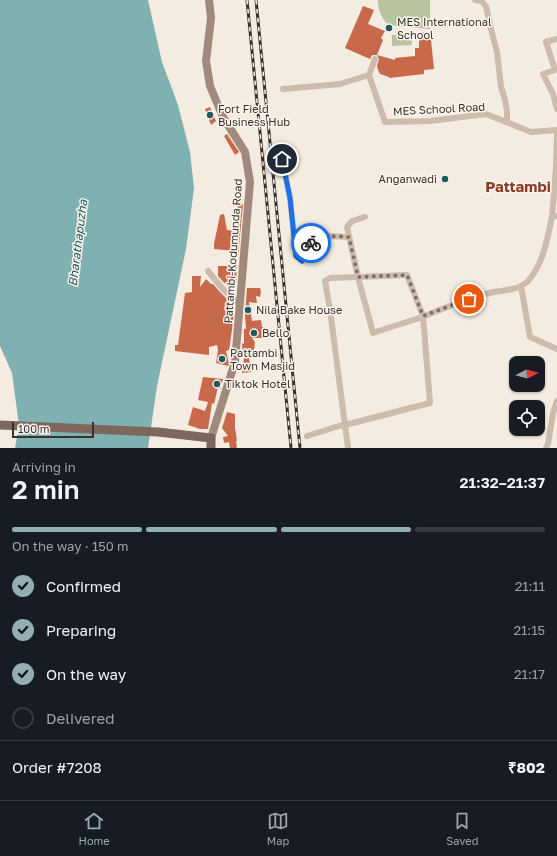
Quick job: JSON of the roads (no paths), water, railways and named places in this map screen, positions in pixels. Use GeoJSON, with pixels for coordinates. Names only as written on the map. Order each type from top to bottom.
{"type":"FeatureCollection","features":[{"type":"Feature","properties":{"kind":"main road","name":"Pattambi-Kodumunda Road"},"geometry":{"type":"LineString","coordinates":[[209,0],[211,18],[206,61],[210,86],[224,117],[246,152],[250,182],[235,362],[211,438]]}},
{"type":"Feature","properties":{"kind":"main road"},"geometry":{"type":"LineString","coordinates":[[3,425],[158,432],[211,438],[211,448]]}},
{"type":"Feature","properties":{"kind":"street"},"geometry":{"type":"LineString","coordinates":[[475,0],[481,1],[486,6],[497,52],[501,87],[507,111],[507,122]]}},
{"type":"Feature","properties":{"kind":"street"},"geometry":{"type":"LineString","coordinates":[[557,39],[546,42],[555,70],[543,74],[553,94],[557,109]]}},
{"type":"Feature","properties":{"kind":"street"},"geometry":{"type":"LineString","coordinates":[[283,89],[340,84],[369,75],[375,59]]}},
{"type":"Feature","properties":{"kind":"street","name":"MES School Road"},"geometry":{"type":"LineString","coordinates":[[369,75],[385,122],[430,121],[486,114],[531,132],[557,130]]}},
{"type":"Feature","properties":{"kind":"street"},"geometry":{"type":"LineString","coordinates":[[365,217],[352,221],[347,227],[358,277],[373,333],[469,299],[492,292],[521,286],[538,268],[555,216],[557,130]]}},
{"type":"Feature","properties":{"kind":"street"},"geometry":{"type":"LineString","coordinates":[[282,159],[290,198],[296,256],[302,261],[315,234],[349,237]]}},
{"type":"Feature","properties":{"kind":"street"},"geometry":{"type":"LineString","coordinates":[[208,272],[240,305]]}},
{"type":"Feature","properties":{"kind":"street"},"geometry":{"type":"LineString","coordinates":[[307,436],[339,426],[345,425],[430,403],[423,316],[407,275],[330,278],[326,281],[330,310],[345,425],[348,448]]}},
{"type":"Feature","properties":{"kind":"street"},"geometry":{"type":"LineString","coordinates":[[521,286],[530,337],[557,349]]}},
{"type":"Feature","properties":{"kind":"street"},"geometry":{"type":"LineString","coordinates":[[546,448],[557,401]]}},
{"type":"Feature","properties":{"kind":"water","name":"Bharathapuzha"},"geometry":{"type":"Polygon","coordinates":[[[0,0],[148,0],[162,62],[178,105],[190,152],[194,188],[186,249],[157,386],[148,448],[15,448],[19,425],[12,373],[0,346],[0,0]]]}},
{"type":"Feature","properties":{"kind":"railway"},"geometry":{"type":"LineString","coordinates":[[247,0],[291,448]]}},
{"type":"Feature","properties":{"kind":"railway"},"geometry":{"type":"LineString","coordinates":[[256,0],[300,448]]}},
{"type":"Feature","properties":{"kind":"place","name":"MES International School"},"geometry":{"type":"Point","coordinates":[389,28]}},
{"type":"Feature","properties":{"kind":"place","name":"Fort Field Business Hub"},"geometry":{"type":"Point","coordinates":[210,115]}},
{"type":"Feature","properties":{"kind":"place","name":"Anganwadi"},"geometry":{"type":"Point","coordinates":[445,179]}},
{"type":"Feature","properties":{"kind":"place","name":"Nila Bake House"},"geometry":{"type":"Point","coordinates":[248,310]}},
{"type":"Feature","properties":{"kind":"place","name":"Bello"},"geometry":{"type":"Point","coordinates":[254,333]}},
{"type":"Feature","properties":{"kind":"place","name":"Pattambi Town Masjid"},"geometry":{"type":"Point","coordinates":[222,359]}},
{"type":"Feature","properties":{"kind":"place","name":"Tiktok Hotel"},"geometry":{"type":"Point","coordinates":[217,384]}},
{"type":"Feature","properties":{"kind":"district","name":"Pattambi"},"geometry":{"type":"Point","coordinates":[518,187]}}]}
